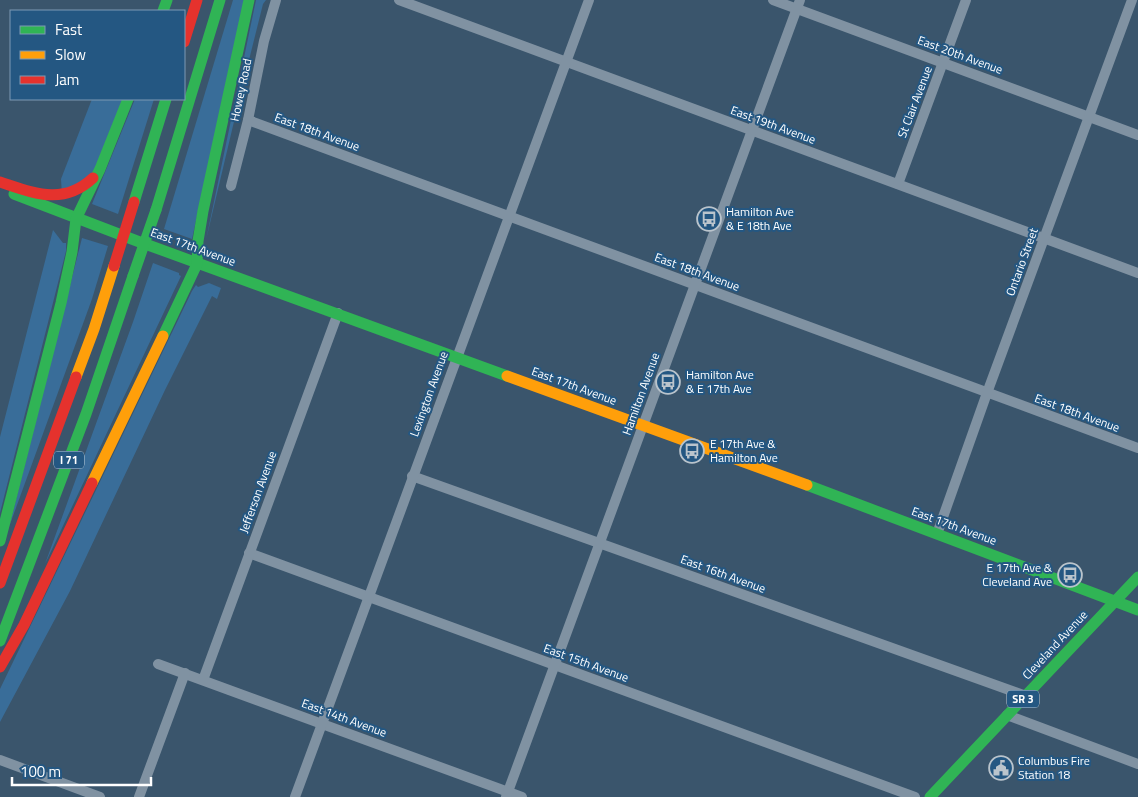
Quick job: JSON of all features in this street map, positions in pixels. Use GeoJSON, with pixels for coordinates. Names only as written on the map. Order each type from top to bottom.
{"type":"FeatureCollection","features":[{"type":"Feature","properties":{"kind":"main road"},"geometry":{"type":"LineString","coordinates":[[185,39],[197,0]]}},
{"type":"Feature","properties":{"kind":"main road","name":"I 71"},"geometry":{"type":"LineString","coordinates":[[0,641],[56,498],[115,335],[156,210],[220,0]]}},
{"type":"Feature","properties":{"kind":"main road"},"geometry":{"type":"LineString","coordinates":[[0,667],[28,616],[197,264],[198,241],[203,212],[249,0]]}},
{"type":"Feature","properties":{"kind":"main road"},"geometry":{"type":"LineString","coordinates":[[0,541],[61,303],[72,252],[76,218],[100,169],[128,100]]}},
{"type":"Feature","properties":{"kind":"main road","name":"I 71"},"geometry":{"type":"LineString","coordinates":[[0,583],[94,329],[166,100]]}},
{"type":"Feature","properties":{"kind":"main road"},"geometry":{"type":"LineString","coordinates":[[0,182],[50,195],[62,196],[80,190],[88,184],[100,169]]}},
{"type":"Feature","properties":{"kind":"main road","name":"East 17th Avenue"},"geometry":{"type":"LineString","coordinates":[[0,188],[197,264],[338,313],[1138,610]]}},
{"type":"Feature","properties":{"kind":"main road","name":"Cleveland Avenue"},"geometry":{"type":"LineString","coordinates":[[930,797],[1138,577]]}},
{"type":"Feature","properties":{"kind":"street","name":"Howey Road"},"geometry":{"type":"LineString","coordinates":[[231,186],[248,120],[264,41],[276,0]]}},
{"type":"Feature","properties":{"kind":"street","name":"East 19th Avenue"},"geometry":{"type":"LineString","coordinates":[[399,0],[1138,273]]}},
{"type":"Feature","properties":{"kind":"street","name":"Lexington Avenue"},"geometry":{"type":"LineString","coordinates":[[295,797],[589,0]]}},
{"type":"Feature","properties":{"kind":"street","name":"East 20th Avenue"},"geometry":{"type":"LineString","coordinates":[[773,0],[798,4],[943,62],[1138,135]]}},
{"type":"Feature","properties":{"kind":"street","name":"St Clair Avenue"},"geometry":{"type":"LineString","coordinates":[[898,184],[966,0]]}},
{"type":"Feature","properties":{"kind":"street"},"geometry":{"type":"LineString","coordinates":[[1132,0],[1138,2]]}},
{"type":"Feature","properties":{"kind":"street","name":"Ontario Street"},"geometry":{"type":"LineString","coordinates":[[937,534],[1132,0]]}},
{"type":"Feature","properties":{"kind":"street","name":"Hamilton Avenue"},"geometry":{"type":"LineString","coordinates":[[507,794],[798,4]]}},
{"type":"Feature","properties":{"kind":"street","name":"East 18th Avenue"},"geometry":{"type":"LineString","coordinates":[[248,120],[1138,448]]}},
{"type":"Feature","properties":{"kind":"street","name":"Jefferson Avenue"},"geometry":{"type":"LineString","coordinates":[[203,680],[338,313]]}},
{"type":"Feature","properties":{"kind":"street","name":"East 16th Avenue"},"geometry":{"type":"LineString","coordinates":[[412,476],[1026,696]]}},
{"type":"Feature","properties":{"kind":"street","name":"East 15th Avenue"},"geometry":{"type":"LineString","coordinates":[[249,553],[915,797]]}},
{"type":"Feature","properties":{"kind":"street","name":"East 14th Avenue"},"geometry":{"type":"LineString","coordinates":[[158,664],[321,723],[507,794],[522,797]]}},
{"type":"Feature","properties":{"kind":"street"},"geometry":{"type":"LineString","coordinates":[[139,797],[184,673]]}},
{"type":"Feature","properties":{"kind":"street"},"geometry":{"type":"LineString","coordinates":[[1007,716],[1138,764]]}},
{"type":"Feature","properties":{"kind":"street"},"geometry":{"type":"LineString","coordinates":[[0,760],[100,797]]}},
{"type":"Feature","properties":{"kind":"shaded area"},"geometry":{"type":"Polygon","coordinates":[[[233,0],[244,0],[192,239],[164,229],[233,0]]]}},
{"type":"Feature","properties":{"kind":"shaded area"},"geometry":{"type":"Polygon","coordinates":[[[256,0],[266,0],[263,4],[241,92],[206,240],[256,0]]]}},
{"type":"Feature","properties":{"kind":"shaded area"},"geometry":{"type":"Polygon","coordinates":[[[92,100],[128,100],[100,169],[62,196],[61,179],[92,100]]]}},
{"type":"Feature","properties":{"kind":"shaded area"},"geometry":{"type":"Polygon","coordinates":[[[135,100],[154,100],[118,214],[92,204],[135,100]]]}},
{"type":"Feature","properties":{"kind":"shaded area"},"geometry":{"type":"Polygon","coordinates":[[[53,230],[63,243],[66,243],[66,251],[0,513],[0,437],[53,230]]]}},
{"type":"Feature","properties":{"kind":"shaded area"},"geometry":{"type":"Polygon","coordinates":[[[82,238],[108,246],[92,299],[9,527],[82,238]]]}},
{"type":"Feature","properties":{"kind":"shaded area"},"geometry":{"type":"Polygon","coordinates":[[[153,263],[179,273],[181,276],[45,564],[133,322],[153,263]]]}},
{"type":"Feature","properties":{"kind":"shaded area"},"geometry":{"type":"Polygon","coordinates":[[[209,283],[221,288],[217,299],[212,296],[165,390],[70,591],[0,722],[0,689],[192,291],[196,285],[198,287],[209,283]]]}},
{"type":"Feature","properties":{"kind":"traffic: fast"},"geometry":{"type":"LineString","coordinates":[[163,10],[167,0]]}},
{"type":"Feature","properties":{"kind":"traffic: fast"},"geometry":{"type":"LineString","coordinates":[[156,210],[220,0]]}},
{"type":"Feature","properties":{"kind":"traffic: fast"},"geometry":{"type":"LineString","coordinates":[[163,336],[197,264],[198,241],[203,211],[249,0]]}},
{"type":"Feature","properties":{"kind":"traffic: fast"},"geometry":{"type":"LineString","coordinates":[[0,541],[61,303],[72,252],[76,219],[100,169],[128,100]]}},
{"type":"Feature","properties":{"kind":"traffic: fast"},"geometry":{"type":"LineString","coordinates":[[134,202],[166,100]]}},
{"type":"Feature","properties":{"kind":"traffic: fast"},"geometry":{"type":"LineString","coordinates":[[14,194],[507,376]]}},
{"type":"Feature","properties":{"kind":"traffic: fast"},"geometry":{"type":"LineString","coordinates":[[133,276],[156,210]]}},
{"type":"Feature","properties":{"kind":"traffic: fast"},"geometry":{"type":"LineString","coordinates":[[0,641],[86,414],[133,276]]}},
{"type":"Feature","properties":{"kind":"traffic: fast"},"geometry":{"type":"LineString","coordinates":[[807,485],[1138,610]]}},
{"type":"Feature","properties":{"kind":"traffic: fast"},"geometry":{"type":"LineString","coordinates":[[930,797],[1138,577]]}},
{"type":"Feature","properties":{"kind":"traffic: slow"},"geometry":{"type":"LineString","coordinates":[[76,377],[114,266]]}},
{"type":"Feature","properties":{"kind":"traffic: slow"},"geometry":{"type":"LineString","coordinates":[[92,483],[163,336]]}},
{"type":"Feature","properties":{"kind":"traffic: slow"},"geometry":{"type":"LineString","coordinates":[[507,376],[807,485]]}},
{"type":"Feature","properties":{"kind":"traffic: jam"},"geometry":{"type":"LineString","coordinates":[[185,39],[197,0]]}},
{"type":"Feature","properties":{"kind":"traffic: jam"},"geometry":{"type":"LineString","coordinates":[[0,182],[48,195],[71,192],[82,187],[93,178]]}},
{"type":"Feature","properties":{"kind":"traffic: jam"},"geometry":{"type":"LineString","coordinates":[[114,266],[134,202]]}},
{"type":"Feature","properties":{"kind":"traffic: jam"},"geometry":{"type":"LineString","coordinates":[[0,583],[76,377]]}},
{"type":"Feature","properties":{"kind":"traffic: jam"},"geometry":{"type":"LineString","coordinates":[[0,667],[24,625],[92,483]]}},
{"type":"Feature","properties":{"kind":"place","name":"Hamilton Ave & E 18th Ave"},"geometry":{"type":"Point","coordinates":[709,219]}},
{"type":"Feature","properties":{"kind":"place","name":"Hamilton Ave & E 17th Ave"},"geometry":{"type":"Point","coordinates":[668,382]}},
{"type":"Feature","properties":{"kind":"place","name":"E 17th Ave & Hamilton Ave"},"geometry":{"type":"Point","coordinates":[692,451]}},
{"type":"Feature","properties":{"kind":"place","name":"E 17th Ave & Cleveland Ave"},"geometry":{"type":"Point","coordinates":[1070,575]}},
{"type":"Feature","properties":{"kind":"place","name":"Columbus Fire Station 18"},"geometry":{"type":"Point","coordinates":[1001,768]}}]}
